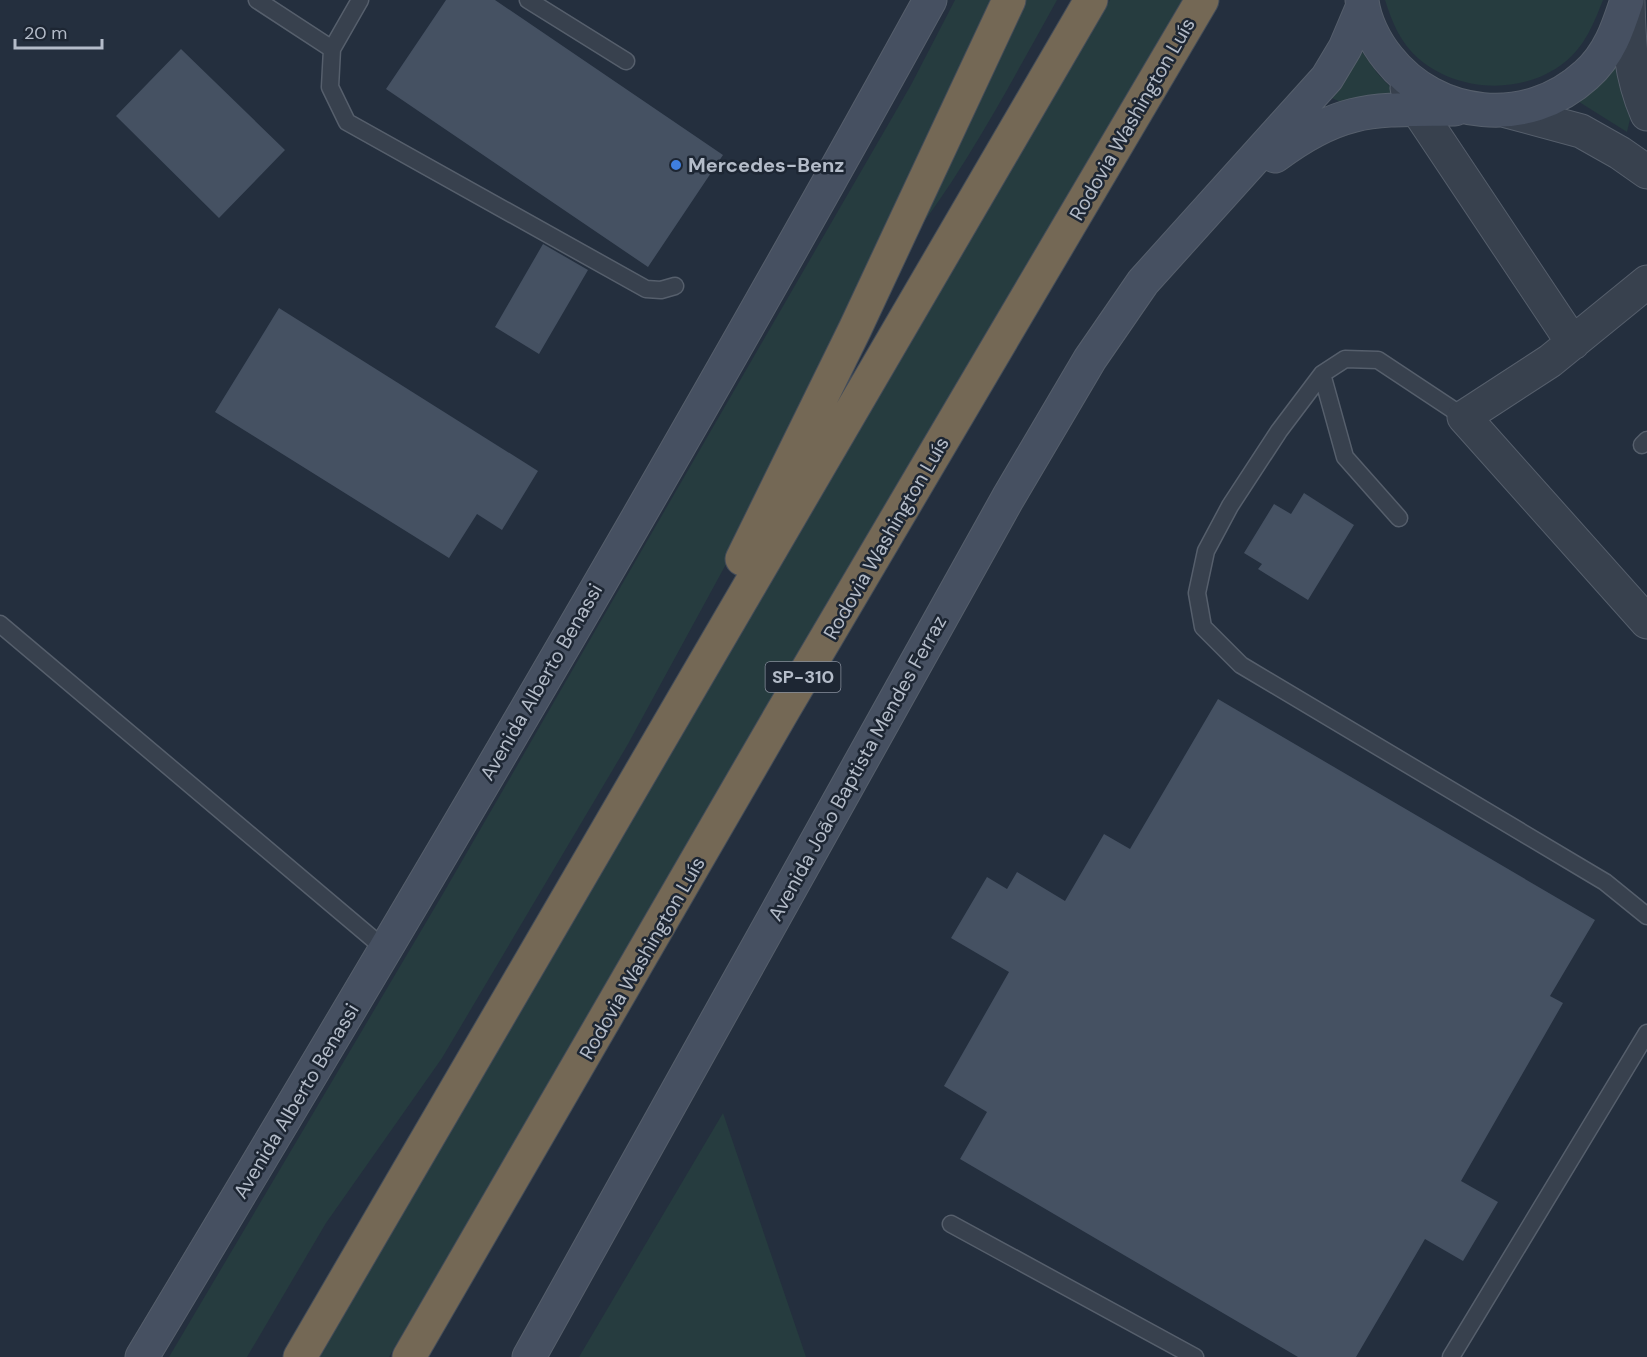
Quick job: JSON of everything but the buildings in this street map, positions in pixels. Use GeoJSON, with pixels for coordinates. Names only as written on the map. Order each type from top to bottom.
{"type":"FeatureCollection","features":[{"type":"Feature","properties":{"kind":"highway"},"geometry":{"type":"LineString","coordinates":[[603,837],[855,329],[1009,0]]}},
{"type":"Feature","properties":{"kind":"highway"},"geometry":{"type":"LineString","coordinates":[[300,1357],[1091,0]]}},
{"type":"Feature","properties":{"kind":"highway","name":"Rodovia Washington Luís"},"geometry":{"type":"LineString","coordinates":[[409,1357],[783,711],[1202,0]]}},
{"type":"Feature","properties":{"kind":"main road","name":"Avenida Alberto Benassi"},"geometry":{"type":"LineString","coordinates":[[142,1357],[386,950],[765,295],[930,0]]}},
{"type":"Feature","properties":{"kind":"main road"},"geometry":{"type":"LineString","coordinates":[[1362,4],[1377,44],[1401,75],[1432,96],[1466,109],[1507,111],[1550,100],[1587,75],[1614,40],[1628,0]]}},
{"type":"Feature","properties":{"kind":"main road","name":"Avenida João Baptista Mendes Ferraz"},"geometry":{"type":"LineString","coordinates":[[529,1357],[1008,498],[1090,359],[1143,282],[1327,78],[1345,48],[1362,4]]}},
{"type":"Feature","properties":{"kind":"main road","name":"Avenida João Baptista Mendes Ferraz"},"geometry":{"type":"LineString","coordinates":[[1216,200],[1311,131],[1341,117],[1374,110],[1466,109]]}},
{"type":"Feature","properties":{"kind":"street"},"geometry":{"type":"LineString","coordinates":[[1628,0],[1629,51],[1634,78],[1647,114]]}},
{"type":"Feature","properties":{"kind":"street"},"geometry":{"type":"LineString","coordinates":[[1401,75],[1418,110],[1573,343]]}},
{"type":"Feature","properties":{"kind":"street"},"geometry":{"type":"LineString","coordinates":[[1507,111],[1581,131],[1620,153],[1647,172]]}},
{"type":"Feature","properties":{"kind":"street"},"geometry":{"type":"LineString","coordinates":[[1647,282],[1550,361],[1464,417],[1647,622]]}},
{"type":"Feature","properties":{"kind":"lane"},"geometry":{"type":"LineString","coordinates":[[257,0],[332,49]]}},
{"type":"Feature","properties":{"kind":"lane"},"geometry":{"type":"LineString","coordinates":[[360,0],[332,49],[330,87],[347,122],[646,289],[661,290],[675,286]]}},
{"type":"Feature","properties":{"kind":"lane"},"geometry":{"type":"LineString","coordinates":[[528,0],[626,61]]}},
{"type":"Feature","properties":{"kind":"lane"},"geometry":{"type":"LineString","coordinates":[[1464,417],[1378,360],[1345,359],[1322,374],[1279,431],[1230,506],[1206,551],[1197,593],[1203,627],[1240,665],[1605,882],[1647,916]]}},
{"type":"Feature","properties":{"kind":"lane"},"geometry":{"type":"LineString","coordinates":[[1322,374],[1345,457],[1399,518]]}},
{"type":"Feature","properties":{"kind":"lane"},"geometry":{"type":"LineString","coordinates":[[0,624],[386,950]]}},
{"type":"Feature","properties":{"kind":"lane"},"geometry":{"type":"LineString","coordinates":[[1451,1357],[1647,1034]]}},
{"type":"Feature","properties":{"kind":"lane"},"geometry":{"type":"LineString","coordinates":[[951,1224],[1195,1357]]}},
{"type":"Feature","properties":{"kind":"green space"},"geometry":{"type":"Polygon","coordinates":[[[955,0],[1001,0],[731,555],[628,744],[442,1058],[326,1223],[247,1357],[169,1357],[444,892],[911,85],[955,0]]]}},
{"type":"Feature","properties":{"kind":"green space"},"geometry":{"type":"Polygon","coordinates":[[[1021,0],[1057,0],[968,156],[906,246],[1021,0]]]}},
{"type":"Feature","properties":{"kind":"green space"},"geometry":{"type":"Polygon","coordinates":[[[1110,0],[1182,0],[389,1357],[318,1357],[1110,0]]]}},
{"type":"Feature","properties":{"kind":"green space"},"geometry":{"type":"Polygon","coordinates":[[[1385,0],[1603,0],[1583,41],[1565,62],[1549,73],[1531,80],[1511,85],[1492,86],[1472,84],[1453,78],[1419,59],[1407,47],[1398,32],[1385,0]]]}},
{"type":"Feature","properties":{"kind":"green space"},"geometry":{"type":"Polygon","coordinates":[[[1360,49],[1377,73],[1395,92],[1343,103],[1327,96],[1360,49]]]}},
{"type":"Feature","properties":{"kind":"green space"},"geometry":{"type":"Polygon","coordinates":[[[1617,63],[1630,119],[1627,132],[1576,100],[1617,63]]]}},
{"type":"Feature","properties":{"kind":"green space"},"geometry":{"type":"Polygon","coordinates":[[[723,1113],[806,1357],[579,1357],[723,1113]]]}},
{"type":"Feature","properties":{"kind":"place","name":"Mercedes-Benz"},"geometry":{"type":"Point","coordinates":[676,165]}}]}
